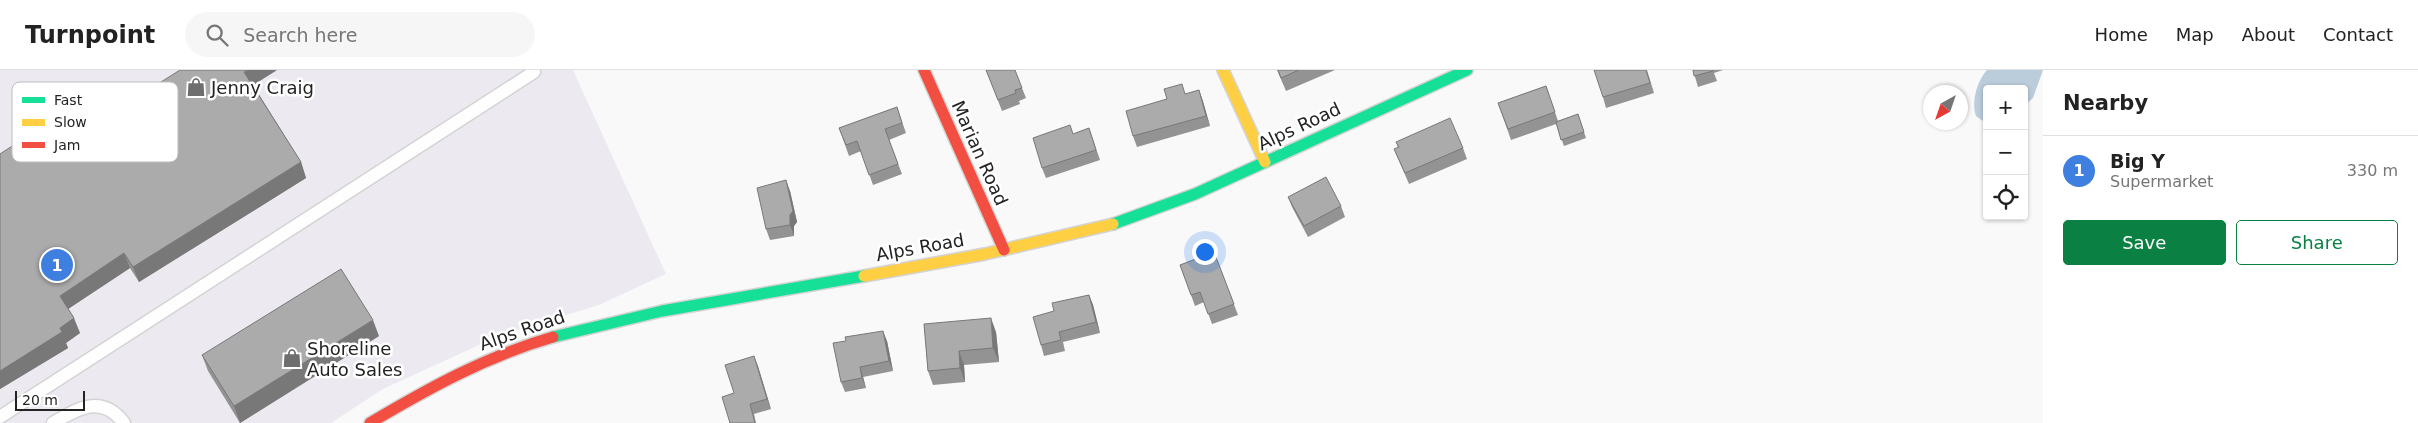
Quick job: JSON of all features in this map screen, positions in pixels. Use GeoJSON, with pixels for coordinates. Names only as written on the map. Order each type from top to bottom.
{"type":"FeatureCollection","features":[{"type":"Feature","properties":{"kind":"street","name":"Marian Road"},"geometry":{"type":"LineString","coordinates":[[924,70],[1004,250]]}},
{"type":"Feature","properties":{"kind":"street"},"geometry":{"type":"LineString","coordinates":[[1222,70],[1265,162]]}},
{"type":"Feature","properties":{"kind":"street","name":"Alps Road"},"geometry":{"type":"LineString","coordinates":[[370,423],[430,387],[467,368],[544,339],[596,325],[702,302],[1004,250],[1132,218],[1180,200],[1364,115],[1467,70]]}},
{"type":"Feature","properties":{"kind":"lane"},"geometry":{"type":"LineString","coordinates":[[0,417],[534,72]]}},
{"type":"Feature","properties":{"kind":"lane"},"geometry":{"type":"LineString","coordinates":[[53,423],[85,406],[102,406],[119,417],[124,423]]}},
{"type":"Feature","properties":{"kind":"shaded area"},"geometry":{"type":"Polygon","coordinates":[[[0,70],[573,70],[666,274],[599,305],[501,335],[383,389],[331,423],[0,423],[0,70]]]}},
{"type":"Feature","properties":{"kind":"water"},"geometry":{"type":"Polygon","coordinates":[[[1987,70],[2043,70],[2033,98],[2028,102],[2028,85],[1983,85],[1983,121],[1976,116],[1974,104],[1978,86],[1987,70]]]}},
{"type":"Feature","properties":{"kind":"building"},"geometry":{"type":"Polygon","coordinates":[[[180,70],[248,70],[244,72],[301,162],[133,267],[124,253],[60,296],[74,318],[60,328],[62,332],[0,371],[0,154],[12,146],[12,162],[178,162],[178,82],[161,82],[180,70]]]}},
{"type":"Feature","properties":{"kind":"building"},"geometry":{"type":"Polygon","coordinates":[[[986,70],[1015,70],[1022,88],[1015,90],[1016,93],[998,100],[986,70]]]}},
{"type":"Feature","properties":{"kind":"building"},"geometry":{"type":"Polygon","coordinates":[[[1278,70],[1299,70],[1281,78],[1278,70]]]}},
{"type":"Feature","properties":{"kind":"building"},"geometry":{"type":"Polygon","coordinates":[[[1594,70],[1646,70],[1650,83],[1603,97],[1594,70]]]}},
{"type":"Feature","properties":{"kind":"building"},"geometry":{"type":"Polygon","coordinates":[[[1693,70],[1713,70],[1713,71],[1694,76],[1693,70]]]}},
{"type":"Feature","properties":{"kind":"building"},"geometry":{"type":"Polygon","coordinates":[[[1182,84],[1185,94],[1199,90],[1206,116],[1133,136],[1126,111],[1167,99],[1164,89],[1182,84]]]}},
{"type":"Feature","properties":{"kind":"building"},"geometry":{"type":"Polygon","coordinates":[[[1546,86],[1555,112],[1508,129],[1498,103],[1546,86]]]}},
{"type":"Feature","properties":{"kind":"building"},"geometry":{"type":"Polygon","coordinates":[[[897,107],[902,123],[885,129],[898,164],[869,175],[857,141],[846,145],[839,128],[897,107]]]}},
{"type":"Feature","properties":{"kind":"building"},"geometry":{"type":"Polygon","coordinates":[[[1578,114],[1584,132],[1561,140],[1556,122],[1578,114]]]}},
{"type":"Feature","properties":{"kind":"building"},"geometry":{"type":"Polygon","coordinates":[[[1450,118],[1463,148],[1405,173],[1394,149],[1399,147],[1396,142],[1450,118]]]}},
{"type":"Feature","properties":{"kind":"building"},"geometry":{"type":"Polygon","coordinates":[[[1070,125],[1073,134],[1089,128],[1096,150],[1042,168],[1033,138],[1070,125]]]}},
{"type":"Feature","properties":{"kind":"building"},"geometry":{"type":"Polygon","coordinates":[[[1326,177],[1341,206],[1304,226],[1288,197],[1326,177]]]}},
{"type":"Feature","properties":{"kind":"building"},"geometry":{"type":"Polygon","coordinates":[[[786,180],[793,211],[790,215],[790,225],[766,229],[757,188],[786,180]]]}},
{"type":"Feature","properties":{"kind":"building"},"geometry":{"type":"Polygon","coordinates":[[[1214,252],[1234,304],[1208,314],[1200,292],[1191,295],[1180,265],[1214,252]]]}},
{"type":"Feature","properties":{"kind":"building"},"geometry":{"type":"Polygon","coordinates":[[[341,269],[373,320],[234,406],[202,355],[341,269]]]}},
{"type":"Feature","properties":{"kind":"building"},"geometry":{"type":"Polygon","coordinates":[[[1089,295],[1096,322],[1059,332],[1061,340],[1041,345],[1033,317],[1054,311],[1052,303],[1089,295]]]}},
{"type":"Feature","properties":{"kind":"building"},"geometry":{"type":"Polygon","coordinates":[[[991,318],[993,348],[959,351],[960,368],[928,371],[924,324],[991,318]]]}},
{"type":"Feature","properties":{"kind":"building"},"geometry":{"type":"Polygon","coordinates":[[[883,331],[889,361],[860,367],[862,378],[841,382],[833,343],[846,341],[845,337],[883,331]]]}},
{"type":"Feature","properties":{"kind":"building"},"geometry":{"type":"Polygon","coordinates":[[[754,356],[767,399],[750,404],[755,423],[730,423],[722,397],[734,393],[725,365],[754,356]]]}},
{"type":"Feature","properties":{"kind":"traffic: fast"},"geometry":{"type":"LineString","coordinates":[[1113,224],[1195,194],[1467,70]]}},
{"type":"Feature","properties":{"kind":"traffic: fast"},"geometry":{"type":"LineString","coordinates":[[553,337],[662,311],[864,276]]}},
{"type":"Feature","properties":{"kind":"traffic: slow"},"geometry":{"type":"LineString","coordinates":[[1223,70],[1265,162]]}},
{"type":"Feature","properties":{"kind":"traffic: slow"},"geometry":{"type":"LineString","coordinates":[[864,276],[985,254],[1113,224]]}},
{"type":"Feature","properties":{"kind":"traffic: jam"},"geometry":{"type":"LineString","coordinates":[[924,70],[1004,250]]}},
{"type":"Feature","properties":{"kind":"traffic: jam"},"geometry":{"type":"LineString","coordinates":[[370,423],[414,397],[482,363],[553,337]]}},
{"type":"Feature","properties":{"kind":"place","name":"Jenny Craig"},"geometry":{"type":"Point","coordinates":[196,87]}},
{"type":"Feature","properties":{"kind":"place","name":"Big Y"},"geometry":{"type":"Point","coordinates":[57,265]}},
{"type":"Feature","properties":{"kind":"place","name":"Shoreline Auto Sales"},"geometry":{"type":"Point","coordinates":[292,358]}}]}
